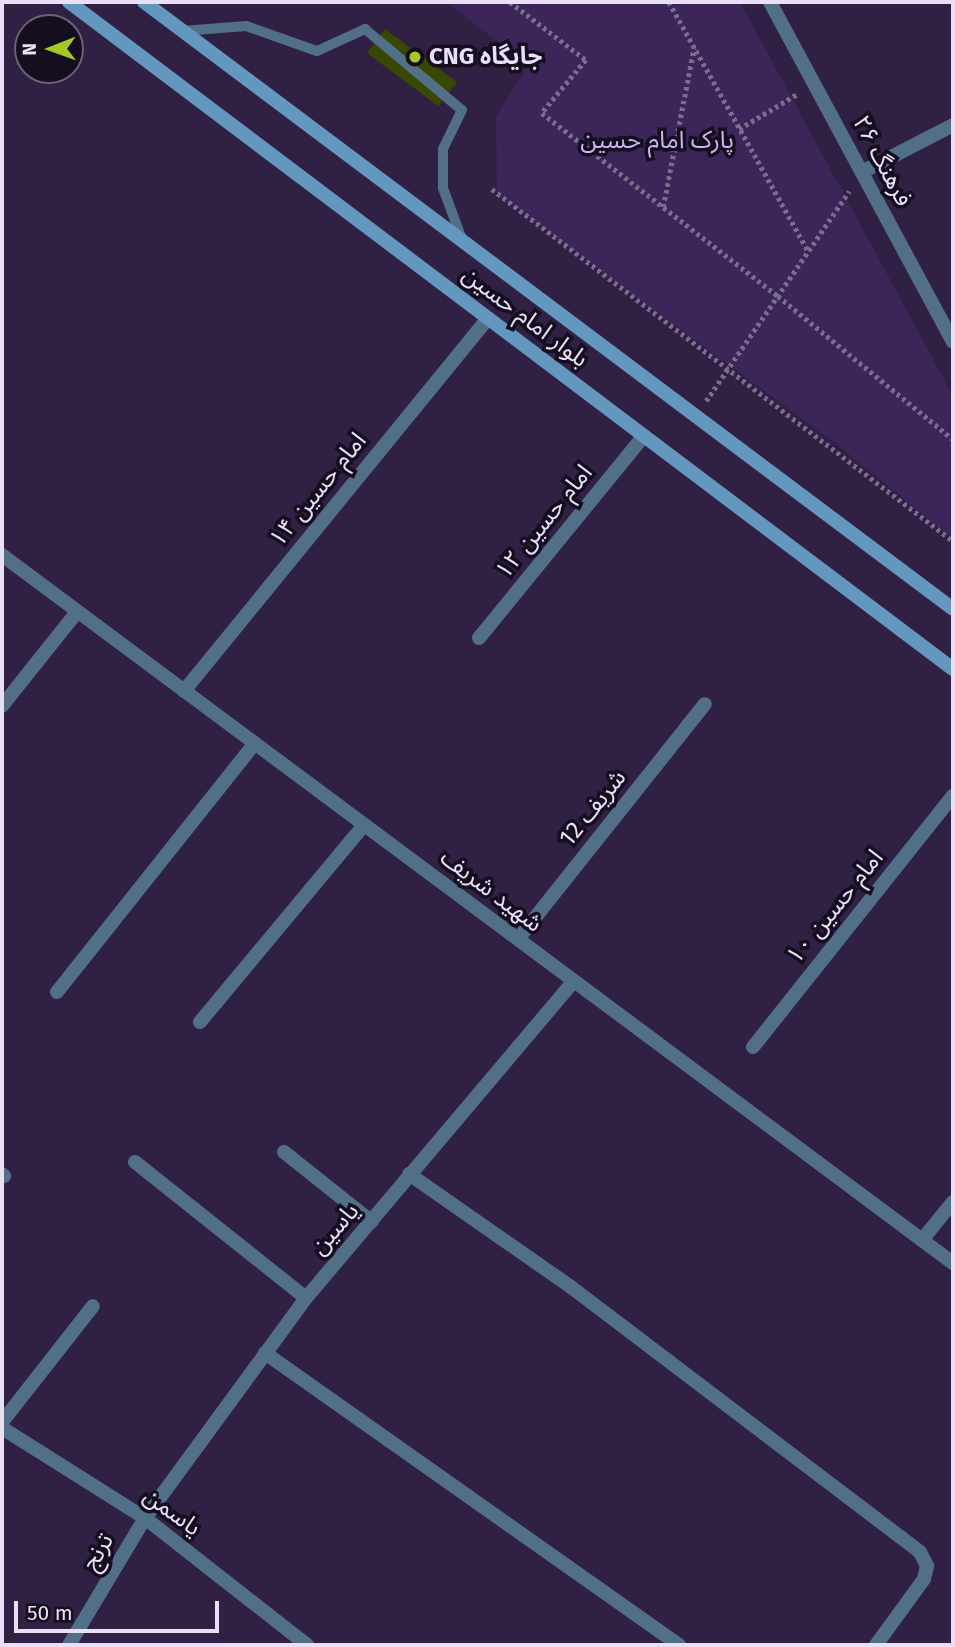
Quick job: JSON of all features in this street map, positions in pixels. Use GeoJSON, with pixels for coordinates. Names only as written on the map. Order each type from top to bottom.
{"type":"FeatureCollection","features":[{"type":"Feature","properties":{"kind":"main road","name":"بلوار امام حسین"},"geometry":{"type":"LineString","coordinates":[[69,2],[953,669]]}},
{"type":"Feature","properties":{"kind":"main road","name":"بلوار امام حسین"},"geometry":{"type":"LineString","coordinates":[[144,2],[953,609]]}},
{"type":"Feature","properties":{"kind":"street","name":"فرهنگ ۲۶"},"geometry":{"type":"LineString","coordinates":[[770,2],[953,342]]}},
{"type":"Feature","properties":{"kind":"street"},"geometry":{"type":"LineString","coordinates":[[862,172],[953,125]]}},
{"type":"Feature","properties":{"kind":"street","name":"امام حسین ۱۴"},"geometry":{"type":"LineString","coordinates":[[184,691],[488,318]]}},
{"type":"Feature","properties":{"kind":"street","name":"امام حسین ۱۲"},"geometry":{"type":"LineString","coordinates":[[479,638],[644,436]]}},
{"type":"Feature","properties":{"kind":"street","name":"شهید شریف"},"geometry":{"type":"LineString","coordinates":[[2,555],[953,1263]]}},
{"type":"Feature","properties":{"kind":"street"},"geometry":{"type":"LineString","coordinates":[[2,706],[78,612]]}},
{"type":"Feature","properties":{"kind":"street","name":"شریف 12"},"geometry":{"type":"LineString","coordinates":[[517,939],[705,704]]}},
{"type":"Feature","properties":{"kind":"street"},"geometry":{"type":"LineString","coordinates":[[57,992],[255,743]]}},
{"type":"Feature","properties":{"kind":"street","name":"امام حسین ۱۰"},"geometry":{"type":"LineString","coordinates":[[752,1047],[953,796]]}},
{"type":"Feature","properties":{"kind":"street"},"geometry":{"type":"LineString","coordinates":[[200,1021],[364,825]]}},
{"type":"Feature","properties":{"kind":"street","name":"یاسین"},"geometry":{"type":"LineString","coordinates":[[145,1518],[306,1298],[574,981]]}},
{"type":"Feature","properties":{"kind":"street"},"geometry":{"type":"LineString","coordinates":[[284,1152],[372,1222]]}},
{"type":"Feature","properties":{"kind":"street"},"geometry":{"type":"LineString","coordinates":[[135,1163],[306,1298]]}},
{"type":"Feature","properties":{"kind":"street"},"geometry":{"type":"LineString","coordinates":[[409,1174],[571,1287],[920,1552],[927,1566],[924,1579],[876,1645]]}},
{"type":"Feature","properties":{"kind":"street"},"geometry":{"type":"LineString","coordinates":[[922,1240],[953,1202]]}},
{"type":"Feature","properties":{"kind":"street"},"geometry":{"type":"LineString","coordinates":[[2,1422],[93,1306]]}},
{"type":"Feature","properties":{"kind":"street"},"geometry":{"type":"LineString","coordinates":[[265,1353],[679,1645]]}},
{"type":"Feature","properties":{"kind":"street","name":"یاسمن"},"geometry":{"type":"LineString","coordinates":[[2,1428],[145,1518],[307,1645]]}},
{"type":"Feature","properties":{"kind":"street","name":"ترنج"},"geometry":{"type":"LineString","coordinates":[[69,1645],[145,1518]]}},
{"type":"Feature","properties":{"kind":"lane"},"geometry":{"type":"LineString","coordinates":[[183,31],[246,26],[317,51],[365,29],[462,110],[443,149],[443,188],[463,242]]}},
{"type":"Feature","properties":{"kind":"path"},"geometry":{"type":"LineString","coordinates":[[510,2],[586,60],[542,113],[778,296],[953,439]]}},
{"type":"Feature","properties":{"kind":"path"},"geometry":{"type":"LineString","coordinates":[[669,2],[808,251]]}},
{"type":"Feature","properties":{"kind":"path"},"geometry":{"type":"LineString","coordinates":[[663,207],[694,47]]}},
{"type":"Feature","properties":{"kind":"path"},"geometry":{"type":"LineString","coordinates":[[739,129],[814,84]]}},
{"type":"Feature","properties":{"kind":"path"},"geometry":{"type":"LineString","coordinates":[[696,416],[862,172]]}},
{"type":"Feature","properties":{"kind":"path"},"geometry":{"type":"LineString","coordinates":[[492,189],[953,541]]}},
{"type":"Feature","properties":{"kind":"green space","name":"پارک امام حسین"},"geometry":{"type":"Polygon","coordinates":[[[447,2],[740,2],[953,396],[953,539],[834,442],[497,195],[496,116],[528,66],[447,2]]]}},
{"type":"Feature","properties":{"kind":"building"},"geometry":{"type":"Polygon","coordinates":[[[385,29],[457,82],[438,106],[367,53],[385,29]]]}},
{"type":"Feature","properties":{"kind":"place","name":"CNG جایگاه"},"geometry":{"type":"Point","coordinates":[415,57]}}]}
